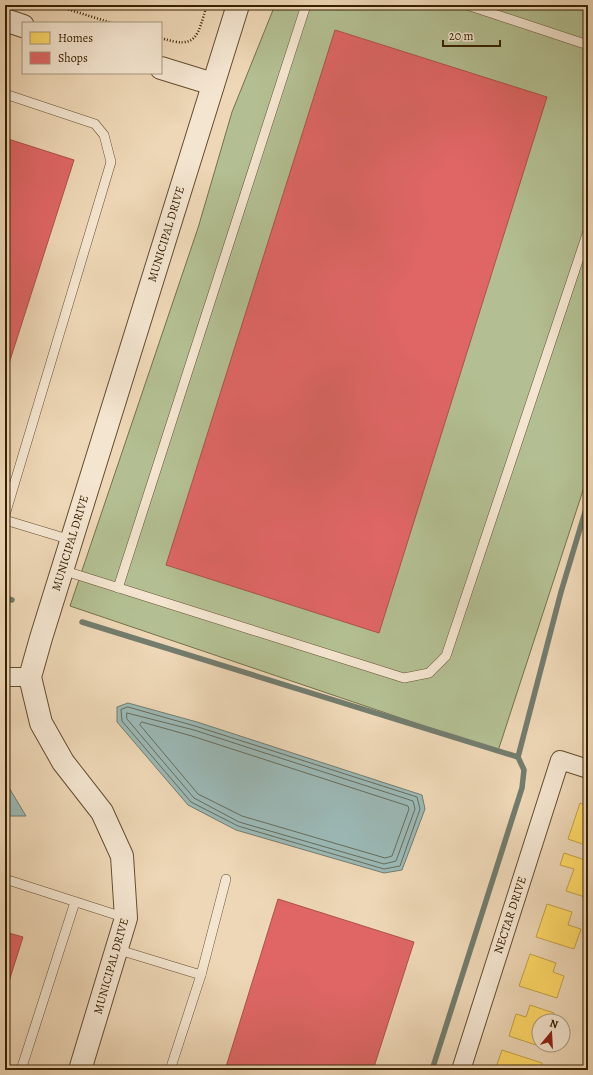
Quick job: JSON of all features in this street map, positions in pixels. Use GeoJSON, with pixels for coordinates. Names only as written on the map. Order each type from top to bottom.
{"type":"FeatureCollection","features":[{"type":"Feature","properties":{"kind":"street","name":"MUNICIPAL DRIVE"},"geometry":{"type":"LineString","coordinates":[[80,1070],[126,918],[122,856],[102,812],[63,762],[41,723],[30,677],[71,540],[238,5]]}},
{"type":"Feature","properties":{"kind":"street"},"geometry":{"type":"LineString","coordinates":[[5,20],[22,26]]}},
{"type":"Feature","properties":{"kind":"street"},"geometry":{"type":"LineString","coordinates":[[162,68],[213,84]]}},
{"type":"Feature","properties":{"kind":"street"},"geometry":{"type":"LineString","coordinates":[[5,677],[30,677]]}},
{"type":"Feature","properties":{"kind":"street","name":"NECTAR DRIVE"},"geometry":{"type":"LineString","coordinates":[[461,1070],[560,760],[588,769]]}},
{"type":"Feature","properties":{"kind":"lane"},"geometry":{"type":"LineString","coordinates":[[118,588],[306,5]]}},
{"type":"Feature","properties":{"kind":"lane"},"geometry":{"type":"LineString","coordinates":[[467,5],[588,45]]}},
{"type":"Feature","properties":{"kind":"lane"},"geometry":{"type":"LineString","coordinates":[[5,94],[95,124],[104,135],[109,148],[111,162],[5,515]]}},
{"type":"Feature","properties":{"kind":"lane"},"geometry":{"type":"LineString","coordinates":[[62,570],[404,678],[429,673],[446,656],[588,231]]}},
{"type":"Feature","properties":{"kind":"lane"},"geometry":{"type":"LineString","coordinates":[[5,520],[71,540]]}},
{"type":"Feature","properties":{"kind":"lane"},"geometry":{"type":"LineString","coordinates":[[5,879],[126,918]]}},
{"type":"Feature","properties":{"kind":"lane"},"geometry":{"type":"LineString","coordinates":[[170,1070],[201,975],[226,879]]}},
{"type":"Feature","properties":{"kind":"lane"},"geometry":{"type":"LineString","coordinates":[[20,1070],[75,902]]}},
{"type":"Feature","properties":{"kind":"lane"},"geometry":{"type":"LineString","coordinates":[[116,949],[201,975]]}},
{"type":"Feature","properties":{"kind":"path"},"geometry":{"type":"LineString","coordinates":[[54,5],[109,22]]}},
{"type":"Feature","properties":{"kind":"path"},"geometry":{"type":"LineString","coordinates":[[162,38],[179,44],[188,42],[195,37],[207,5]]}},
{"type":"Feature","properties":{"kind":"green space"},"geometry":{"type":"Polygon","coordinates":[[[275,5],[588,5],[588,475],[498,751],[70,606],[198,228],[232,112],[275,5]]]}},
{"type":"Feature","properties":{"kind":"water"},"geometry":{"type":"Polygon","coordinates":[[[128,703],[197,722],[422,795],[425,809],[402,870],[384,873],[236,830],[188,805],[117,722],[117,707],[128,703]]]}},
{"type":"Feature","properties":{"kind":"water"},"geometry":{"type":"Polygon","coordinates":[[[5,781],[26,816],[5,816],[5,781]]]}},
{"type":"Feature","properties":{"kind":"building: Homes"},"geometry":{"type":"Polygon","coordinates":[[[580,803],[588,806],[588,846],[568,839],[580,803]]]}},
{"type":"Feature","properties":{"kind":"building: Homes"},"geometry":{"type":"Polygon","coordinates":[[[564,853],[588,861],[588,898],[566,891],[574,869],[560,865],[564,853]]]}},
{"type":"Feature","properties":{"kind":"building: Homes"},"geometry":{"type":"Polygon","coordinates":[[[547,904],[572,912],[568,925],[581,929],[574,949],[536,937],[547,904]]]}},
{"type":"Feature","properties":{"kind":"building: Homes"},"geometry":{"type":"Polygon","coordinates":[[[530,954],[556,963],[553,972],[564,976],[557,998],[519,986],[530,954]]]}},
{"type":"Feature","properties":{"kind":"building: Homes"},"geometry":{"type":"Polygon","coordinates":[[[530,1005],[554,1013],[531,1013],[531,1043],[509,1036],[516,1014],[526,1017],[530,1005]]]}},
{"type":"Feature","properties":{"kind":"building: Homes"},"geometry":{"type":"Polygon","coordinates":[[[502,1050],[542,1063],[540,1070],[495,1070],[502,1050]]]}},
{"type":"Feature","properties":{"kind":"building: Shops"},"geometry":{"type":"Polygon","coordinates":[[[335,30],[547,97],[379,633],[166,565],[335,30]]]}},
{"type":"Feature","properties":{"kind":"building: Shops"},"geometry":{"type":"Polygon","coordinates":[[[5,138],[74,160],[5,376],[5,138]]]}},
{"type":"Feature","properties":{"kind":"building: Shops"},"geometry":{"type":"Polygon","coordinates":[[[278,899],[414,942],[373,1070],[225,1070],[278,899]]]}},
{"type":"Feature","properties":{"kind":"building: Shops"},"geometry":{"type":"Polygon","coordinates":[[[5,932],[23,937],[5,994],[5,932]]]}},
{"type":"Feature","properties":{"kind":"waterway"},"geometry":{"type":"LineString","coordinates":[[432,1070],[522,788],[524,770],[518,757],[561,592],[588,502]]}},
{"type":"Feature","properties":{"kind":"waterway"},"geometry":{"type":"LineString","coordinates":[[5,598],[12,600]]}},
{"type":"Feature","properties":{"kind":"waterway"},"geometry":{"type":"LineString","coordinates":[[82,622],[518,757]]}}]}
